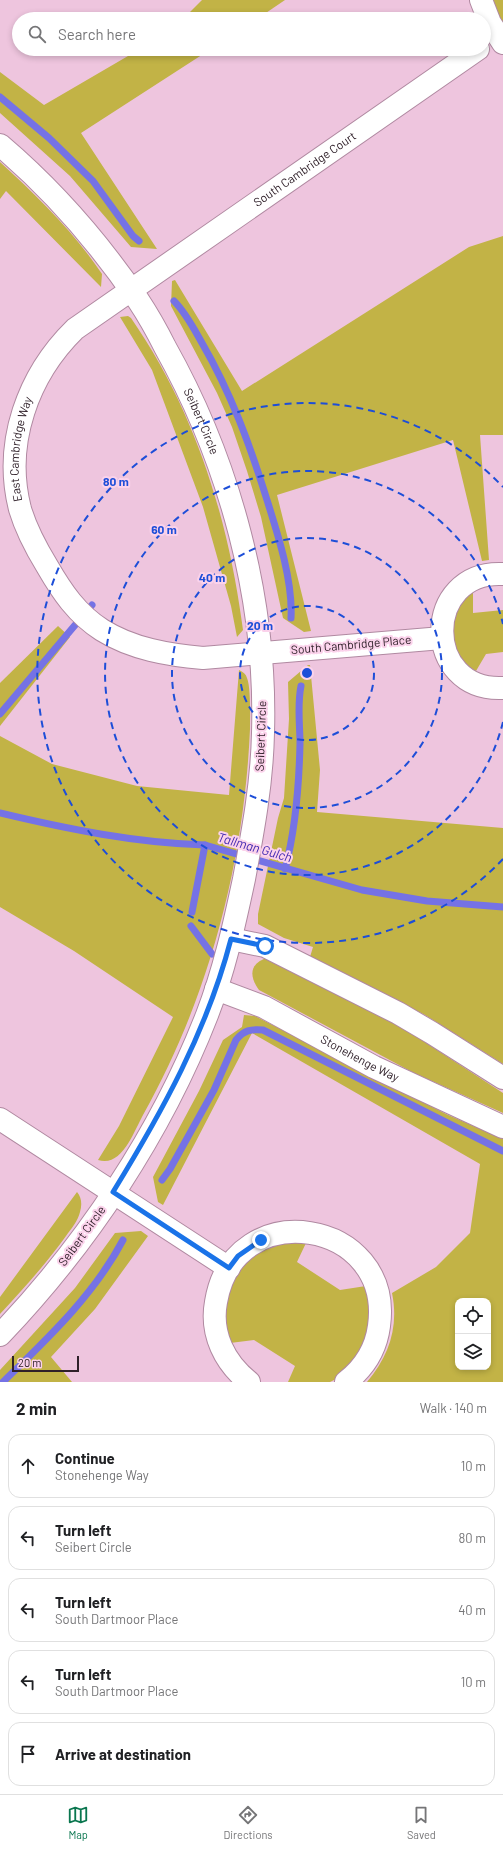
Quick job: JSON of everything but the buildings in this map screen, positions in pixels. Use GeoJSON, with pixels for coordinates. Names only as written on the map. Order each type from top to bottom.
{"type":"FeatureCollection","features":[{"type":"Feature","properties":{"kind":"street"},"geometry":{"type":"LineString","coordinates":[[481,0],[486,12]]}},
{"type":"Feature","properties":{"kind":"street"},"geometry":{"type":"LineString","coordinates":[[491,26],[495,41]]}},
{"type":"Feature","properties":{"kind":"street","name":"South Cambridge Court"},"geometry":{"type":"LineString","coordinates":[[131,289],[468,56]]}},
{"type":"Feature","properties":{"kind":"street","name":"Seibert Circle"},"geometry":{"type":"LineString","coordinates":[[0,145],[35,177],[66,209],[102,251],[140,303],[183,380],[214,452],[229,496],[244,552],[257,624],[260,652],[263,731],[260,786],[237,912],[231,939],[206,1017],[174,1087],[143,1143],[113,1192],[61,1264],[0,1335]]}},
{"type":"Feature","properties":{"kind":"street","name":"East Cambridge Way"},"geometry":{"type":"LineString","coordinates":[[131,289],[90,317],[65,339],[44,367],[30,394],[20,424],[14,468],[17,494],[26,525],[45,564],[66,597],[83,616],[102,630],[135,645],[183,656],[224,657],[260,652]]}},
{"type":"Feature","properties":{"kind":"street"},"geometry":{"type":"LineString","coordinates":[[503,574],[486,575],[476,579],[459,590],[452,598],[443,617],[442,638],[447,657],[460,674],[476,684],[486,687],[503,688]]}},
{"type":"Feature","properties":{"kind":"street","name":"South Cambridge Place"},"geometry":{"type":"LineString","coordinates":[[260,652],[442,638]]}},
{"type":"Feature","properties":{"kind":"street"},"geometry":{"type":"LineString","coordinates":[[231,939],[271,949],[384,1006],[432,1033],[503,1078]]}},
{"type":"Feature","properties":{"kind":"street","name":"Stonehenge Way"},"geometry":{"type":"LineString","coordinates":[[216,989],[264,1007],[374,1067],[503,1127]]}},
{"type":"Feature","properties":{"kind":"street"},"geometry":{"type":"LineString","coordinates":[[0,1119],[229,1268]]}},
{"type":"Feature","properties":{"kind":"street"},"geometry":{"type":"LineString","coordinates":[[249,1382],[230,1364],[223,1352],[215,1324],[217,1294],[222,1280],[238,1256],[261,1240],[289,1232],[303,1231],[331,1238],[355,1254],[364,1265],[374,1284],[380,1305],[380,1319],[374,1347],[358,1371],[346,1382]]}},
{"type":"Feature","properties":{"kind":"shaded area"},"geometry":{"type":"Polygon","coordinates":[[[202,0],[285,0],[267,12],[190,12],[202,0]]]}},
{"type":"Feature","properties":{"kind":"shaded area"},"geometry":{"type":"Polygon","coordinates":[[[491,0],[503,0],[503,28],[491,0]]]}},
{"type":"Feature","properties":{"kind":"shaded area"},"geometry":{"type":"Polygon","coordinates":[[[128,56],[200,56],[81,133],[157,249],[131,247],[70,176],[0,113],[0,72],[44,105],[128,56]]]}},
{"type":"Feature","properties":{"kind":"shaded area"},"geometry":{"type":"Polygon","coordinates":[[[0,162],[41,201],[67,229],[102,274],[101,287],[6,191],[0,199],[0,162]]]}},
{"type":"Feature","properties":{"kind":"shaded area"},"geometry":{"type":"Polygon","coordinates":[[[503,236],[503,435],[480,435],[489,560],[482,561],[453,440],[277,495],[311,631],[304,632],[283,618],[261,517],[247,471],[232,427],[217,393],[171,306],[172,281],[175,280],[242,391],[469,247],[503,236]]]}},
{"type":"Feature","properties":{"kind":"shaded area"},"geometry":{"type":"Polygon","coordinates":[[[128,316],[131,318],[153,353],[173,389],[190,426],[204,464],[217,503],[236,582],[243,630],[237,637],[231,606],[203,507],[152,370],[120,317],[128,316]]]}},
{"type":"Feature","properties":{"kind":"shaded area"},"geometry":{"type":"Polygon","coordinates":[[[473,592],[473,613],[503,610],[503,652],[486,654],[476,671],[464,664],[454,652],[451,619],[457,605],[473,592]]]}},
{"type":"Feature","properties":{"kind":"shaded area"},"geometry":{"type":"Polygon","coordinates":[[[58,626],[70,637],[0,726],[0,683],[58,626]]]}},
{"type":"Feature","properties":{"kind":"shaded area"},"geometry":{"type":"Polygon","coordinates":[[[308,665],[310,665],[320,770],[317,812],[503,828],[503,1064],[425,1015],[310,957],[313,947],[284,938],[258,924],[258,914],[278,818],[284,798],[289,719],[288,682],[308,665]]]}},
{"type":"Feature","properties":{"kind":"shaded area"},"geometry":{"type":"Polygon","coordinates":[[[239,670],[247,677],[248,682],[250,695],[250,729],[240,830],[231,879],[219,928],[204,977],[187,1024],[166,1070],[131,1138],[114,1159],[106,1161],[98,1160],[119,1126],[173,1017],[74,951],[0,907],[0,736],[52,764],[137,786],[229,795],[239,670]]]}},
{"type":"Feature","properties":{"kind":"shaded area"},"geometry":{"type":"Polygon","coordinates":[[[270,957],[408,1031],[503,1093],[503,1113],[414,1073],[259,990],[253,979],[253,970],[258,962],[270,957]]]}},
{"type":"Feature","properties":{"kind":"shaded area"},"geometry":{"type":"Polygon","coordinates":[[[244,1015],[255,1016],[446,1114],[503,1139],[503,1382],[367,1382],[381,1362],[390,1340],[394,1318],[392,1293],[436,1267],[470,1233],[480,1164],[252,1033],[163,1205],[158,1202],[153,1177],[199,1091],[223,1040],[242,1027],[244,1015]]]}},
{"type":"Feature","properties":{"kind":"shaded area"},"geometry":{"type":"Polygon","coordinates":[[[77,1192],[81,1199],[81,1207],[74,1225],[26,1286],[0,1314],[0,1297],[77,1192]]]}},
{"type":"Feature","properties":{"kind":"shaded area"},"geometry":{"type":"Polygon","coordinates":[[[141,1231],[148,1236],[95,1309],[51,1357],[72,1382],[0,1382],[0,1370],[75,1288],[115,1233],[141,1231]]]}},
{"type":"Feature","properties":{"kind":"shaded area"},"geometry":{"type":"Polygon","coordinates":[[[276,1243],[306,1243],[297,1262],[340,1290],[366,1286],[371,1322],[362,1352],[338,1378],[330,1382],[288,1382],[295,1366],[254,1340],[230,1343],[223,1322],[228,1289],[247,1260],[276,1243]]]}},
{"type":"Feature","properties":{"kind":"waterway"},"geometry":{"type":"LineString","coordinates":[[0,97],[49,138],[93,181],[133,236],[139,241]]}},
{"type":"Feature","properties":{"kind":"waterway"},"geometry":{"type":"LineString","coordinates":[[174,301],[190,321],[212,362],[231,400],[247,439],[284,558],[290,589],[291,618]]}},
{"type":"Feature","properties":{"kind":"waterway"},"geometry":{"type":"LineString","coordinates":[[0,714],[92,605]]}},
{"type":"Feature","properties":{"kind":"waterway"},"geometry":{"type":"LineString","coordinates":[[285,869],[292,838],[298,791],[300,744],[299,708],[301,686]]}},
{"type":"Feature","properties":{"kind":"waterway","name":"Tallman Gulch"},"geometry":{"type":"LineString","coordinates":[[0,813],[127,838],[179,844],[205,845],[362,890],[427,901],[503,907]]}},
{"type":"Feature","properties":{"kind":"waterway"},"geometry":{"type":"LineString","coordinates":[[192,912],[205,845]]}},
{"type":"Feature","properties":{"kind":"waterway"},"geometry":{"type":"LineString","coordinates":[[191,926],[212,954]]}},
{"type":"Feature","properties":{"kind":"waterway"},"geometry":{"type":"LineString","coordinates":[[162,1180],[170,1169],[214,1090],[236,1040],[245,1032],[255,1030],[263,1030],[503,1151]]}},
{"type":"Feature","properties":{"kind":"waterway"},"geometry":{"type":"LineString","coordinates":[[3,1382],[69,1316],[98,1279],[123,1240]]}},
{"type":"Feature","properties":{"kind":"route"},"geometry":{"type":"LineString","coordinates":[[261,1240],[238,1256],[229,1268],[113,1192],[133,1161],[161,1112],[191,1051],[216,989],[231,939],[265,946]]}}]}
